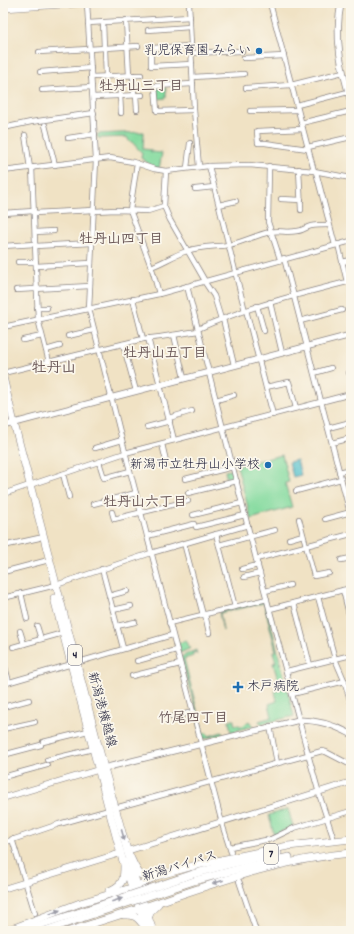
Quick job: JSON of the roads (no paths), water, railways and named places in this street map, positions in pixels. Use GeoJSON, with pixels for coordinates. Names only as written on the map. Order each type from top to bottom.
{"type":"FeatureCollection","features":[{"type":"Feature","properties":{"kind":"main road"},"geometry":{"type":"LineString","coordinates":[[3,8],[78,3]]}},
{"type":"Feature","properties":{"kind":"main road","name":"新潟港横越線"},"geometry":{"type":"LineString","coordinates":[[3,377],[9,425]]}},
{"type":"Feature","properties":{"kind":"main road","name":"新潟港横越線"},"geometry":{"type":"LineString","coordinates":[[3,400],[9,425],[28,486],[101,769],[148,930]]}},
{"type":"Feature","properties":{"kind":"main road","name":"新潟港横越線"},"geometry":{"type":"LineString","coordinates":[[28,486],[39,538],[54,586],[63,633],[74,663],[88,731],[101,769]]}},
{"type":"Feature","properties":{"kind":"main road"},"geometry":{"type":"LineString","coordinates":[[80,902],[135,887],[156,876],[197,865],[288,846],[351,839]]}},
{"type":"Feature","properties":{"kind":"main road","name":"新潟バイパス"},"geometry":{"type":"LineString","coordinates":[[21,931],[81,915],[194,878],[226,865],[321,845],[351,843]]}},
{"type":"Feature","properties":{"kind":"main road","name":"新潟バイパス"},"geometry":{"type":"LineString","coordinates":[[194,878],[271,861],[322,852],[351,849]]}},
{"type":"Feature","properties":{"kind":"main road"},"geometry":{"type":"LineString","coordinates":[[124,852],[131,856],[135,868],[140,874],[145,876],[156,876]]}},
{"type":"Feature","properties":{"kind":"main road","name":"新潟港横越線"},"geometry":{"type":"LineString","coordinates":[[124,852],[124,862],[135,887]]}},
{"type":"Feature","properties":{"kind":"main road"},"geometry":{"type":"LineString","coordinates":[[68,931],[119,914],[153,900],[176,895],[256,870],[325,855],[351,853]]}},
{"type":"Feature","properties":{"kind":"main road"},"geometry":{"type":"LineString","coordinates":[[6,931],[116,888],[124,878],[124,862]]}},
{"type":"Feature","properties":{"kind":"main road"},"geometry":{"type":"LineString","coordinates":[[148,918],[154,907],[176,895]]}},
{"type":"Feature","properties":{"kind":"main road"},"geometry":{"type":"LineString","coordinates":[[141,904],[165,900]]}},
{"type":"Feature","properties":{"kind":"main road","name":"新潟港横越線"},"geometry":{"type":"LineString","coordinates":[[141,904],[148,918],[148,930]]}},
{"type":"Feature","properties":{"kind":"main road","name":"新潟バイパス"},"geometry":{"type":"LineString","coordinates":[[44,931],[81,915]]}},
{"type":"Feature","properties":{"kind":"main road"},"geometry":{"type":"LineString","coordinates":[[108,918],[133,915],[137,916],[148,930]]}},
{"type":"Feature","properties":{"kind":"street"},"geometry":{"type":"LineString","coordinates":[[87,3],[96,160],[89,308],[172,635],[222,822],[231,849],[271,839],[294,828],[351,811]]}},
{"type":"Feature","properties":{"kind":"street"},"geometry":{"type":"LineString","coordinates":[[189,3],[194,110],[199,167]]}},
{"type":"Feature","properties":{"kind":"street"},"geometry":{"type":"LineString","coordinates":[[3,373],[143,339],[198,330],[257,306],[349,281],[329,225],[270,3]]}},
{"type":"Feature","properties":{"kind":"street"},"geometry":{"type":"LineString","coordinates":[[341,3],[338,25],[339,55],[343,72],[349,84],[348,92],[351,102]]}},
{"type":"Feature","properties":{"kind":"street"},"geometry":{"type":"LineString","coordinates":[[88,23],[190,17]]}},
{"type":"Feature","properties":{"kind":"street"},"geometry":{"type":"LineString","coordinates":[[126,20],[131,75],[137,110]]}},
{"type":"Feature","properties":{"kind":"street"},"geometry":{"type":"LineString","coordinates":[[103,22],[106,77]]}},
{"type":"Feature","properties":{"kind":"street"},"geometry":{"type":"LineString","coordinates":[[148,30],[190,27]]}},
{"type":"Feature","properties":{"kind":"street"},"geometry":{"type":"LineString","coordinates":[[39,52],[138,46]]}},
{"type":"Feature","properties":{"kind":"street"},"geometry":{"type":"LineString","coordinates":[[191,46],[151,48],[151,66],[192,64]]}},
{"type":"Feature","properties":{"kind":"street"},"geometry":{"type":"LineString","coordinates":[[192,52],[242,50]]}},
{"type":"Feature","properties":{"kind":"street"},"geometry":{"type":"LineString","coordinates":[[244,58],[284,56]]}},
{"type":"Feature","properties":{"kind":"street"},"geometry":{"type":"LineString","coordinates":[[40,72],[91,68]]}},
{"type":"Feature","properties":{"kind":"street"},"geometry":{"type":"LineString","coordinates":[[246,88],[291,85],[343,72]]}},
{"type":"Feature","properties":{"kind":"street"},"geometry":{"type":"LineString","coordinates":[[91,78],[141,74]]}},
{"type":"Feature","properties":{"kind":"street"},"geometry":{"type":"LineString","coordinates":[[193,77],[244,74]]}},
{"type":"Feature","properties":{"kind":"street"},"geometry":{"type":"LineString","coordinates":[[119,76],[121,113]]}},
{"type":"Feature","properties":{"kind":"street"},"geometry":{"type":"LineString","coordinates":[[193,84],[155,86],[156,111],[194,110]]}},
{"type":"Feature","properties":{"kind":"street"},"geometry":{"type":"LineString","coordinates":[[42,90],[92,87]]}},
{"type":"Feature","properties":{"kind":"street"},"geometry":{"type":"LineString","coordinates":[[250,111],[297,108],[348,92]]}},
{"type":"Feature","properties":{"kind":"street"},"geometry":{"type":"LineString","coordinates":[[93,97],[142,95]]}},
{"type":"Feature","properties":{"kind":"street"},"geometry":{"type":"LineString","coordinates":[[351,111],[302,126],[257,132],[258,143],[308,148],[351,136]]}},
{"type":"Feature","properties":{"kind":"street"},"geometry":{"type":"LineString","coordinates":[[3,128],[31,122],[94,113]]}},
{"type":"Feature","properties":{"kind":"street"},"geometry":{"type":"LineString","coordinates":[[45,125],[54,165]]}},
{"type":"Feature","properties":{"kind":"street"},"geometry":{"type":"LineString","coordinates":[[68,138],[95,134]]}},
{"type":"Feature","properties":{"kind":"street"},"geometry":{"type":"LineString","coordinates":[[25,136],[31,167],[38,319],[49,362]]}},
{"type":"Feature","properties":{"kind":"street"},"geometry":{"type":"LineString","coordinates":[[188,168],[190,143]]}},
{"type":"Feature","properties":{"kind":"street"},"geometry":{"type":"LineString","coordinates":[[3,171],[110,158],[137,163],[154,169],[166,171],[242,164],[299,169],[351,178]]}},
{"type":"Feature","properties":{"kind":"street"},"geometry":{"type":"LineString","coordinates":[[137,163],[130,210],[160,294]]}},
{"type":"Feature","properties":{"kind":"street"},"geometry":{"type":"LineString","coordinates":[[209,166],[273,415]]}},
{"type":"Feature","properties":{"kind":"street"},"geometry":{"type":"LineString","coordinates":[[269,166],[268,222],[294,295],[351,514],[325,519]]}},
{"type":"Feature","properties":{"kind":"street"},"geometry":{"type":"LineString","coordinates":[[299,169],[301,210]]}},
{"type":"Feature","properties":{"kind":"street"},"geometry":{"type":"LineString","coordinates":[[166,171],[164,206],[170,220],[214,296],[222,319],[234,365]]}},
{"type":"Feature","properties":{"kind":"street"},"geometry":{"type":"LineString","coordinates":[[195,190],[214,187]]}},
{"type":"Feature","properties":{"kind":"street"},"geometry":{"type":"LineString","coordinates":[[281,199],[301,200]]}},
{"type":"Feature","properties":{"kind":"street"},"geometry":{"type":"LineString","coordinates":[[219,205],[236,201]]}},
{"type":"Feature","properties":{"kind":"street"},"geometry":{"type":"LineString","coordinates":[[3,213],[94,210],[148,211],[164,206]]}},
{"type":"Feature","properties":{"kind":"street"},"geometry":{"type":"LineString","coordinates":[[151,267],[167,261],[174,255],[188,250],[202,247],[229,245],[245,241],[258,235],[280,230],[289,232],[310,227],[329,225]]}},
{"type":"Feature","properties":{"kind":"street"},"geometry":{"type":"LineString","coordinates":[[35,232],[54,231]]}},
{"type":"Feature","properties":{"kind":"street"},"geometry":{"type":"LineString","coordinates":[[3,326],[160,294],[351,241]]}},
{"type":"Feature","properties":{"kind":"street"},"geometry":{"type":"LineString","coordinates":[[3,246],[92,244]]}},
{"type":"Feature","properties":{"kind":"street"},"geometry":{"type":"LineString","coordinates":[[342,262],[351,260]]}},
{"type":"Feature","properties":{"kind":"street"},"geometry":{"type":"LineString","coordinates":[[18,262],[36,264],[91,263]]}},
{"type":"Feature","properties":{"kind":"street"},"geometry":{"type":"LineString","coordinates":[[16,290],[90,286]]}},
{"type":"Feature","properties":{"kind":"street"},"geometry":{"type":"LineString","coordinates":[[187,286],[256,559],[318,792],[333,837]]}},
{"type":"Feature","properties":{"kind":"street"},"geometry":{"type":"LineString","coordinates":[[133,299],[143,339]]}},
{"type":"Feature","properties":{"kind":"street"},"geometry":{"type":"LineString","coordinates":[[270,302],[282,353]]}},
{"type":"Feature","properties":{"kind":"street"},"geometry":{"type":"LineString","coordinates":[[257,306],[264,331]]}},
{"type":"Feature","properties":{"kind":"street"},"geometry":{"type":"LineString","coordinates":[[37,308],[47,308]]}},
{"type":"Feature","properties":{"kind":"street"},"geometry":{"type":"LineString","coordinates":[[300,321],[342,310]]}},
{"type":"Feature","properties":{"kind":"street"},"geometry":{"type":"LineString","coordinates":[[68,336],[94,330]]}},
{"type":"Feature","properties":{"kind":"street"},"geometry":{"type":"LineString","coordinates":[[9,425],[351,334]]}},
{"type":"Feature","properties":{"kind":"street"},"geometry":{"type":"LineString","coordinates":[[174,335],[184,378]]}},
{"type":"Feature","properties":{"kind":"street"},"geometry":{"type":"LineString","coordinates":[[23,340],[42,336]]}},
{"type":"Feature","properties":{"kind":"street"},"geometry":{"type":"LineString","coordinates":[[148,338],[174,440]]}},
{"type":"Feature","properties":{"kind":"street"},"geometry":{"type":"LineString","coordinates":[[123,344],[136,391]]}},
{"type":"Feature","properties":{"kind":"street"},"geometry":{"type":"LineString","coordinates":[[46,350],[60,346]]}},
{"type":"Feature","properties":{"kind":"street"},"geometry":{"type":"LineString","coordinates":[[314,373],[331,368]]}},
{"type":"Feature","properties":{"kind":"street"},"geometry":{"type":"LineString","coordinates":[[266,387],[290,382],[296,408]]}},
{"type":"Feature","properties":{"kind":"street"},"geometry":{"type":"LineString","coordinates":[[216,400],[234,394]]}},
{"type":"Feature","properties":{"kind":"street"},"geometry":{"type":"LineString","coordinates":[[3,494],[125,452],[162,444],[351,394]]}},
{"type":"Feature","properties":{"kind":"street"},"geometry":{"type":"LineString","coordinates":[[147,427],[192,411]]}},
{"type":"Feature","properties":{"kind":"street"},"geometry":{"type":"LineString","coordinates":[[328,428],[351,422]]}},
{"type":"Feature","properties":{"kind":"street"},"geometry":{"type":"LineString","coordinates":[[332,443],[351,438]]}},
{"type":"Feature","properties":{"kind":"street"},"geometry":{"type":"LineString","coordinates":[[95,448],[122,440]]}},
{"type":"Feature","properties":{"kind":"street"},"geometry":{"type":"LineString","coordinates":[[162,444],[166,461]]}},
{"type":"Feature","properties":{"kind":"street"},"geometry":{"type":"LineString","coordinates":[[99,462],[104,478],[130,471]]}},
{"type":"Feature","properties":{"kind":"street"},"geometry":{"type":"LineString","coordinates":[[185,479],[233,467]]}},
{"type":"Feature","properties":{"kind":"street"},"geometry":{"type":"LineString","coordinates":[[340,472],[351,469]]}},
{"type":"Feature","properties":{"kind":"street"},"geometry":{"type":"LineString","coordinates":[[63,474],[69,497]]}},
{"type":"Feature","properties":{"kind":"street"},"geometry":{"type":"LineString","coordinates":[[296,491],[341,479]]}},
{"type":"Feature","properties":{"kind":"street"},"geometry":{"type":"LineString","coordinates":[[188,494],[237,481]]}},
{"type":"Feature","properties":{"kind":"street"},"geometry":{"type":"LineString","coordinates":[[93,504],[136,493]]}},
{"type":"Feature","properties":{"kind":"street"},"geometry":{"type":"LineString","coordinates":[[112,512],[114,519],[188,501]]}},
{"type":"Feature","properties":{"kind":"street"},"geometry":{"type":"LineString","coordinates":[[193,515],[242,503]]}},
{"type":"Feature","properties":{"kind":"street"},"geometry":{"type":"LineString","coordinates":[[147,536],[245,515]]}},
{"type":"Feature","properties":{"kind":"street"},"geometry":{"type":"LineString","coordinates":[[299,519],[314,576],[329,573]]}},
{"type":"Feature","properties":{"kind":"street"},"geometry":{"type":"LineString","coordinates":[[3,598],[54,586],[151,553],[248,525]]}},
{"type":"Feature","properties":{"kind":"street"},"geometry":{"type":"LineString","coordinates":[[219,545],[275,530]]}},
{"type":"Feature","properties":{"kind":"street"},"geometry":{"type":"LineString","coordinates":[[216,534],[235,607]]}},
{"type":"Feature","properties":{"kind":"street"},"geometry":{"type":"LineString","coordinates":[[256,559],[351,534]]}},
{"type":"Feature","properties":{"kind":"street"},"geometry":{"type":"LineString","coordinates":[[289,539],[303,535]]}},
{"type":"Feature","properties":{"kind":"street"},"geometry":{"type":"LineString","coordinates":[[3,546],[39,538]]}},
{"type":"Feature","properties":{"kind":"street"},"geometry":{"type":"LineString","coordinates":[[184,543],[209,633]]}},
{"type":"Feature","properties":{"kind":"street"},"geometry":{"type":"LineString","coordinates":[[341,560],[351,558]]}},
{"type":"Feature","properties":{"kind":"street"},"geometry":{"type":"LineString","coordinates":[[3,572],[45,561]]}},
{"type":"Feature","properties":{"kind":"street"},"geometry":{"type":"LineString","coordinates":[[242,569],[258,565]]}},
{"type":"Feature","properties":{"kind":"street"},"geometry":{"type":"LineString","coordinates":[[102,569],[123,648]]}},
{"type":"Feature","properties":{"kind":"street"},"geometry":{"type":"LineString","coordinates":[[244,577],[260,573]]}},
{"type":"Feature","properties":{"kind":"street"},"geometry":{"type":"LineString","coordinates":[[265,591],[290,585]]}},
{"type":"Feature","properties":{"kind":"street"},"geometry":{"type":"LineString","coordinates":[[270,609],[351,588]]}},
{"type":"Feature","properties":{"kind":"street"},"geometry":{"type":"LineString","coordinates":[[343,590],[351,622]]}},
{"type":"Feature","properties":{"kind":"street"},"geometry":{"type":"LineString","coordinates":[[109,596],[127,591]]}},
{"type":"Feature","properties":{"kind":"street"},"geometry":{"type":"LineString","coordinates":[[21,594],[27,619]]}},
{"type":"Feature","properties":{"kind":"street"},"geometry":{"type":"LineString","coordinates":[[318,597],[335,659],[345,681],[351,703]]}},
{"type":"Feature","properties":{"kind":"street"},"geometry":{"type":"LineString","coordinates":[[169,622],[267,599]]}},
{"type":"Feature","properties":{"kind":"street"},"geometry":{"type":"LineString","coordinates":[[294,603],[310,665]]}},
{"type":"Feature","properties":{"kind":"street"},"geometry":{"type":"LineString","coordinates":[[113,610],[131,606]]}},
{"type":"Feature","properties":{"kind":"street"},"geometry":{"type":"LineString","coordinates":[[117,626],[135,622]]}},
{"type":"Feature","properties":{"kind":"street"},"geometry":{"type":"LineString","coordinates":[[37,626],[41,639]]}},
{"type":"Feature","properties":{"kind":"street"},"geometry":{"type":"LineString","coordinates":[[20,631],[24,644]]}},
{"type":"Feature","properties":{"kind":"street"},"geometry":{"type":"LineString","coordinates":[[13,647],[63,633]]}},
{"type":"Feature","properties":{"kind":"street"},"geometry":{"type":"LineString","coordinates":[[3,684],[172,635]]}},
{"type":"Feature","properties":{"kind":"street"},"geometry":{"type":"LineString","coordinates":[[137,661],[176,650]]}},
{"type":"Feature","properties":{"kind":"street"},"geometry":{"type":"LineString","coordinates":[[287,671],[351,655]]}},
{"type":"Feature","properties":{"kind":"street"},"geometry":{"type":"LineString","coordinates":[[3,659],[8,682]]}},
{"type":"Feature","properties":{"kind":"street"},"geometry":{"type":"LineString","coordinates":[[132,676],[180,664]]}},
{"type":"Feature","properties":{"kind":"street"},"geometry":{"type":"LineString","coordinates":[[292,694],[345,681]]}},
{"type":"Feature","properties":{"kind":"street"},"geometry":{"type":"LineString","coordinates":[[3,706],[29,700]]}},
{"type":"Feature","properties":{"kind":"street"},"geometry":{"type":"LineString","coordinates":[[172,717],[193,712]]}},
{"type":"Feature","properties":{"kind":"street"},"geometry":{"type":"LineString","coordinates":[[3,796],[101,769],[299,720],[323,722],[336,726],[351,734]]}},
{"type":"Feature","properties":{"kind":"street"},"geometry":{"type":"LineString","coordinates":[[3,729],[35,722]]}},
{"type":"Feature","properties":{"kind":"street"},"geometry":{"type":"LineString","coordinates":[[270,726],[277,763]]}},
{"type":"Feature","properties":{"kind":"street"},"geometry":{"type":"LineString","coordinates":[[3,754],[88,731]]}},
{"type":"Feature","properties":{"kind":"street"},"geometry":{"type":"LineString","coordinates":[[3,777],[93,749]]}},
{"type":"Feature","properties":{"kind":"street"},"geometry":{"type":"LineString","coordinates":[[3,843],[59,824],[308,754],[322,751],[326,752],[351,765]]}},
{"type":"Feature","properties":{"kind":"street"},"geometry":{"type":"LineString","coordinates":[[3,890],[351,782]]}},
{"type":"Feature","properties":{"kind":"street"},"geometry":{"type":"LineString","coordinates":[[12,839],[35,913]]}},
{"type":"Feature","properties":{"kind":"street"},"geometry":{"type":"LineString","coordinates":[[239,881],[256,931]]}},
{"type":"Feature","properties":{"kind":"water"},"geometry":{"type":"Polygon","coordinates":[[[297,460],[301,475],[293,477],[289,462],[297,460]]]}},
{"type":"Feature","properties":{"kind":"place","name":"乳児保育園 みらい"},"geometry":{"type":"Point","coordinates":[259,51]}},
{"type":"Feature","properties":{"kind":"place","name":"新潟市立牡丹山小学校"},"geometry":{"type":"Point","coordinates":[268,465]}},
{"type":"Feature","properties":{"kind":"place","name":"木戸病院"},"geometry":{"type":"Point","coordinates":[238,687]}},
{"type":"Feature","properties":{"kind":"district","name":"牡丹山三丁目"},"geometry":{"type":"Point","coordinates":[141,87]}},
{"type":"Feature","properties":{"kind":"district","name":"牡丹山四丁目"},"geometry":{"type":"Point","coordinates":[121,240]}},
{"type":"Feature","properties":{"kind":"district","name":"牡丹山五丁目"},"geometry":{"type":"Point","coordinates":[165,354]}},
{"type":"Feature","properties":{"kind":"district","name":"牡丹山"},"geometry":{"type":"Point","coordinates":[54,369]}},
{"type":"Feature","properties":{"kind":"district","name":"牡丹山六丁目"},"geometry":{"type":"Point","coordinates":[145,503]}},
{"type":"Feature","properties":{"kind":"district","name":"竹尾四丁目"},"geometry":{"type":"Point","coordinates":[193,719]}}]}
